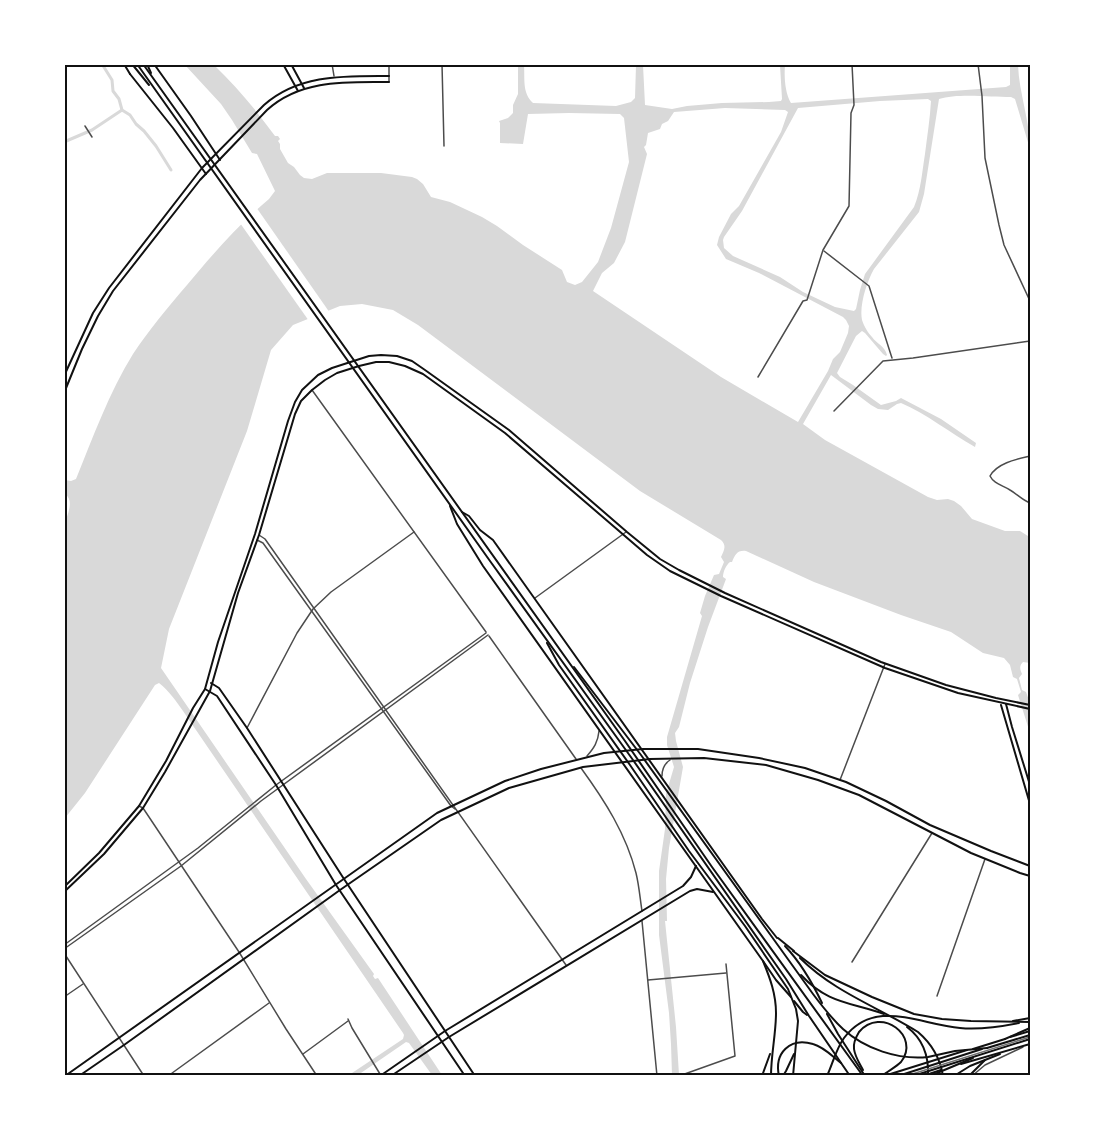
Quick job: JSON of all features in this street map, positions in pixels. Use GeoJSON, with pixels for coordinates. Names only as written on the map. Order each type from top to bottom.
{"type":"FeatureCollection","features":[{"type":"Feature","properties":{"kind":"main road"},"geometry":{"type":"LineString","coordinates":[[124,64],[206,174]]}},
{"type":"Feature","properties":{"kind":"main road"},"geometry":{"type":"LineString","coordinates":[[132,64],[155,92]]}},
{"type":"Feature","properties":{"kind":"main road"},"geometry":{"type":"LineString","coordinates":[[137,64],[786,979],[850,1076]]}},
{"type":"Feature","properties":{"kind":"main road"},"geometry":{"type":"LineString","coordinates":[[145,64],[154,81],[566,658],[712,867],[834,1038],[864,1076]]}},
{"type":"Feature","properties":{"kind":"main road"},"geometry":{"type":"LineString","coordinates":[[154,64],[220,160]]}},
{"type":"Feature","properties":{"kind":"main road"},"geometry":{"type":"LineString","coordinates":[[283,64],[298,91]]}},
{"type":"Feature","properties":{"kind":"main road"},"geometry":{"type":"LineString","coordinates":[[291,64],[304,88]]}},
{"type":"Feature","properties":{"kind":"main road"},"geometry":{"type":"LineString","coordinates":[[65,375],[103,296],[202,168],[264,105],[272,98],[301,83],[319,78],[389,76]]}},
{"type":"Feature","properties":{"kind":"main road"},"geometry":{"type":"LineString","coordinates":[[64,393],[90,333],[113,291],[206,174],[267,110],[286,96],[321,84],[389,82]]}},
{"type":"Feature","properties":{"kind":"main road"},"geometry":{"type":"LineString","coordinates":[[257,535],[288,422],[302,390],[318,375],[332,368],[369,356],[397,356],[412,361],[500,423],[524,442],[647,555],[670,571],[725,592],[886,664],[946,685],[1030,707]]}},
{"type":"Feature","properties":{"kind":"main road"},"geometry":{"type":"LineString","coordinates":[[64,887],[99,853],[139,806],[205,689],[218,642],[257,535],[295,414],[301,401],[325,380],[337,373],[376,362],[405,366],[423,374],[505,433],[625,533]]}},
{"type":"Feature","properties":{"kind":"main road"},"geometry":{"type":"LineString","coordinates":[[450,505],[457,524],[483,566],[776,980],[809,1016]]}},
{"type":"Feature","properties":{"kind":"main road"},"geometry":{"type":"LineString","coordinates":[[462,512],[493,540],[762,919],[793,954],[812,981],[838,1034],[864,1076]]}},
{"type":"Feature","properties":{"kind":"main road"},"geometry":{"type":"LineString","coordinates":[[64,892],[104,854],[143,808],[210,691],[255,540]]}},
{"type":"Feature","properties":{"kind":"main road"},"geometry":{"type":"LineString","coordinates":[[707,586],[722,596],[883,668],[958,693],[1007,705],[1030,707]]}},
{"type":"Feature","properties":{"kind":"main road"},"geometry":{"type":"LineString","coordinates":[[543,635],[559,665],[689,851],[780,975],[792,996],[798,1021],[793,1076]]}},
{"type":"Feature","properties":{"kind":"main road"},"geometry":{"type":"LineString","coordinates":[[566,658],[641,755],[813,994],[831,1017],[848,1033],[869,1047],[909,1057],[927,1057],[987,1048]]}},
{"type":"Feature","properties":{"kind":"main road"},"geometry":{"type":"LineString","coordinates":[[207,682],[219,688],[247,728],[347,885],[475,1076]]}},
{"type":"Feature","properties":{"kind":"main road"},"geometry":{"type":"LineString","coordinates":[[205,689],[217,696],[277,787],[336,885],[465,1076]]}},
{"type":"Feature","properties":{"kind":"main road"},"geometry":{"type":"LineString","coordinates":[[1000,699],[1030,804]]}},
{"type":"Feature","properties":{"kind":"main road"},"geometry":{"type":"LineString","coordinates":[[1005,700],[1030,785]]}},
{"type":"Feature","properties":{"kind":"main road"},"geometry":{"type":"LineString","coordinates":[[66,1076],[437,813],[506,781],[585,758],[643,749],[698,749],[759,758],[805,768],[840,780],[930,825],[1030,866]]}},
{"type":"Feature","properties":{"kind":"main road"},"geometry":{"type":"LineString","coordinates":[[79,1076],[441,820],[509,788],[581,768],[650,759],[687,758],[766,765],[859,795],[985,859],[1030,876]]}},
{"type":"Feature","properties":{"kind":"main road"},"geometry":{"type":"LineString","coordinates":[[380,1074],[446,1031],[672,894],[684,886],[696,866]]}},
{"type":"Feature","properties":{"kind":"main road"},"geometry":{"type":"LineString","coordinates":[[392,1076],[442,1041],[690,891],[697,889],[715,893]]}},
{"type":"Feature","properties":{"kind":"main road"},"geometry":{"type":"LineString","coordinates":[[777,938],[825,975],[872,998],[914,1014],[942,1019],[1025,1022]]}},
{"type":"Feature","properties":{"kind":"main road"},"geometry":{"type":"LineString","coordinates":[[793,951],[814,972],[831,984],[918,1032],[936,1053],[941,1063],[943,1076]]}},
{"type":"Feature","properties":{"kind":"main road"},"geometry":{"type":"LineString","coordinates":[[763,962],[772,985],[776,1010],[771,1076]]}},
{"type":"Feature","properties":{"kind":"main road"},"geometry":{"type":"LineString","coordinates":[[792,964],[810,985],[825,995],[837,1001],[870,1009],[897,1019],[913,1031],[926,1051],[929,1076],[1030,1033]]}},
{"type":"Feature","properties":{"kind":"main road"},"geometry":{"type":"LineString","coordinates":[[827,1076],[845,1037],[864,1021],[873,1017],[895,1015],[944,1026],[979,1029],[1030,1020]]}},
{"type":"Feature","properties":{"kind":"main road"},"geometry":{"type":"LineString","coordinates":[[994,1028],[1006,1022],[1030,1020]]}},
{"type":"Feature","properties":{"kind":"main road"},"geometry":{"type":"LineString","coordinates":[[864,1076],[853,1048],[856,1036],[870,1024],[885,1023],[892,1024],[899,1030],[905,1042],[904,1055],[895,1067],[883,1076]]}},
{"type":"Feature","properties":{"kind":"main road"},"geometry":{"type":"LineString","coordinates":[[883,1076],[1030,1033]]}},
{"type":"Feature","properties":{"kind":"main road"},"geometry":{"type":"LineString","coordinates":[[898,1076],[1030,1033]]}},
{"type":"Feature","properties":{"kind":"main road"},"geometry":{"type":"LineString","coordinates":[[781,1076],[778,1059],[785,1048],[793,1044],[807,1043],[819,1047],[843,1065]]}},
{"type":"Feature","properties":{"kind":"main road"},"geometry":{"type":"LineString","coordinates":[[923,1076],[1030,1044]]}},
{"type":"Feature","properties":{"kind":"main road"},"geometry":{"type":"LineString","coordinates":[[762,1076],[773,1046]]}},
{"type":"Feature","properties":{"kind":"main road"},"geometry":{"type":"LineString","coordinates":[[954,1076],[970,1066],[1022,1046]]}},
{"type":"Feature","properties":{"kind":"main road"},"geometry":{"type":"LineString","coordinates":[[781,1076],[786,1071],[796,1049]]}},
{"type":"Feature","properties":{"kind":"main road"},"geometry":{"type":"LineString","coordinates":[[913,1076],[993,1050]]}},
{"type":"Feature","properties":{"kind":"main road"},"geometry":{"type":"LineString","coordinates":[[970,1076],[985,1060]]}},
{"type":"Feature","properties":{"kind":"street"},"geometry":{"type":"LineString","coordinates":[[332,64],[335,76]]}},
{"type":"Feature","properties":{"kind":"street"},"geometry":{"type":"LineString","coordinates":[[389,64],[389,82]]}},
{"type":"Feature","properties":{"kind":"street"},"geometry":{"type":"LineString","coordinates":[[442,64],[444,146]]}},
{"type":"Feature","properties":{"kind":"street"},"geometry":{"type":"LineString","coordinates":[[758,376],[803,301],[807,300],[823,250],[849,206],[851,113],[854,105],[852,64]]}},
{"type":"Feature","properties":{"kind":"street"},"geometry":{"type":"LineString","coordinates":[[978,64],[985,158],[999,225],[1004,245],[1030,301]]}},
{"type":"Feature","properties":{"kind":"street"},"geometry":{"type":"LineString","coordinates":[[85,126],[92,137]]}},
{"type":"Feature","properties":{"kind":"street"},"geometry":{"type":"LineString","coordinates":[[823,250],[868,286],[892,359]]}},
{"type":"Feature","properties":{"kind":"street"},"geometry":{"type":"LineString","coordinates":[[834,411],[882,362],[1030,341]]}},
{"type":"Feature","properties":{"kind":"street"},"geometry":{"type":"LineString","coordinates":[[312,390],[577,760]]}},
{"type":"Feature","properties":{"kind":"street"},"geometry":{"type":"LineString","coordinates":[[1030,456],[1009,462],[992,472],[990,476],[995,483],[1011,490],[1030,503]]}},
{"type":"Feature","properties":{"kind":"street"},"geometry":{"type":"LineString","coordinates":[[247,728],[297,633],[313,611],[331,592],[414,532]]}},
{"type":"Feature","properties":{"kind":"street"},"geometry":{"type":"LineString","coordinates":[[535,599],[625,533]]}},
{"type":"Feature","properties":{"kind":"street"},"geometry":{"type":"LineString","coordinates":[[257,535],[265,539],[313,611]]}},
{"type":"Feature","properties":{"kind":"street"},"geometry":{"type":"LineString","coordinates":[[255,540],[263,543],[313,611],[566,965]]}},
{"type":"Feature","properties":{"kind":"street"},"geometry":{"type":"LineString","coordinates":[[64,945],[487,634]]}},
{"type":"Feature","properties":{"kind":"street"},"geometry":{"type":"LineString","coordinates":[[840,780],[886,664]]}},
{"type":"Feature","properties":{"kind":"street"},"geometry":{"type":"LineString","coordinates":[[585,758],[595,747],[600,730]]}},
{"type":"Feature","properties":{"kind":"street"},"geometry":{"type":"LineString","coordinates":[[662,777],[664,765],[672,759]]}},
{"type":"Feature","properties":{"kind":"street"},"geometry":{"type":"LineString","coordinates":[[581,768],[611,813],[626,844],[636,874],[642,912]]}},
{"type":"Feature","properties":{"kind":"street"},"geometry":{"type":"LineString","coordinates":[[139,806],[143,808],[239,952],[317,1076]]}},
{"type":"Feature","properties":{"kind":"street"},"geometry":{"type":"LineString","coordinates":[[144,1076],[64,951],[181,866],[242,814]]}},
{"type":"Feature","properties":{"kind":"street"},"geometry":{"type":"LineString","coordinates":[[852,962],[932,833]]}},
{"type":"Feature","properties":{"kind":"street"},"geometry":{"type":"LineString","coordinates":[[937,996],[985,859]]}},
{"type":"Feature","properties":{"kind":"street"},"geometry":{"type":"LineString","coordinates":[[642,920],[657,1076]]}},
{"type":"Feature","properties":{"kind":"street"},"geometry":{"type":"LineString","coordinates":[[679,1075],[735,1056],[726,964]]}},
{"type":"Feature","properties":{"kind":"street"},"geometry":{"type":"LineString","coordinates":[[648,980],[727,973]]}},
{"type":"Feature","properties":{"kind":"street"},"geometry":{"type":"LineString","coordinates":[[64,997],[84,983]]}},
{"type":"Feature","properties":{"kind":"street"},"geometry":{"type":"LineString","coordinates":[[168,1076],[270,1003]]}},
{"type":"Feature","properties":{"kind":"street"},"geometry":{"type":"LineString","coordinates":[[302,1054],[349,1020],[380,1074]]}},
{"type":"Feature","properties":{"kind":"street"},"geometry":{"type":"LineString","coordinates":[[970,1076],[985,1065],[1030,1044]]}},
{"type":"Feature","properties":{"kind":"shaded area"},"geometry":{"type":"Polygon","coordinates":[[[185,65],[214,65],[246,99],[275,136],[278,136],[280,149],[288,163],[304,178],[312,179],[327,173],[381,173],[412,177],[423,184],[431,197],[450,202],[497,226],[562,270],[567,282],[575,285],[582,282],[598,262],[611,228],[629,162],[624,118],[620,114],[528,114],[523,144],[500,143],[499,121],[508,118],[513,113],[513,105],[518,94],[518,65],[524,65],[527,95],[533,103],[616,106],[631,102],[635,98],[636,65],[643,65],[645,105],[672,109],[722,103],[781,101],[780,65],[785,65],[785,85],[791,103],[1006,87],[1010,85],[1010,65],[1018,65],[1030,149],[1015,99],[964,96],[939,99],[919,212],[874,269],[863,301],[861,314],[864,325],[885,349],[887,355],[883,354],[862,331],[856,336],[837,373],[881,405],[901,398],[941,419],[976,443],[975,447],[901,403],[888,410],[878,409],[831,375],[803,424],[825,440],[928,497],[954,501],[972,519],[1005,531],[1020,531],[1028,536],[1030,539],[1030,663],[1022,663],[1020,668],[1022,674],[1019,678],[1022,690],[1026,692],[1030,703],[1030,733],[1018,695],[1021,692],[1017,679],[1013,677],[1010,665],[1004,658],[983,653],[951,632],[814,582],[746,551],[737,553],[724,571],[723,577],[726,579],[708,627],[679,727],[675,733],[683,767],[669,848],[666,879],[667,921],[665,921],[679,1075],[672,1075],[669,1013],[659,935],[659,871],[665,829],[666,794],[674,767],[667,745],[667,737],[702,616],[700,613],[705,596],[714,575],[719,574],[724,562],[721,557],[724,544],[640,491],[418,325],[393,310],[362,304],[340,306],[293,325],[271,350],[247,431],[169,629],[161,668],[374,974],[375,979],[378,978],[442,1075],[432,1075],[406,1042],[358,1075],[349,1075],[403,1039],[404,1035],[183,711],[159,683],[155,685],[85,793],[65,818],[64,526],[70,504],[65,494],[65,480],[76,479],[116,384],[146,336],[216,251],[275,191],[257,154],[252,153],[221,104],[185,65]],[[928,99],[798,108],[742,211],[724,237],[724,248],[733,256],[780,277],[803,292],[835,307],[854,311],[865,274],[914,207],[921,181],[929,121],[931,101],[928,99]],[[725,108],[674,112],[660,129],[648,133],[644,147],[647,154],[625,242],[614,263],[602,273],[593,291],[721,377],[798,422],[833,359],[840,352],[849,326],[843,317],[759,273],[726,259],[717,245],[731,214],[739,206],[781,132],[788,112],[785,110],[725,108]]]}},
{"type":"Feature","properties":{"kind":"pier"},"geometry":{"type":"Polygon","coordinates":[[[256,207],[330,313],[309,321],[240,223],[256,207]]]}},
{"type":"Feature","properties":{"kind":"waterway"},"geometry":{"type":"LineString","coordinates":[[102,64],[112,80],[113,91],[119,99],[122,110],[130,115],[144,131],[171,170]]}},
{"type":"Feature","properties":{"kind":"waterway"},"geometry":{"type":"LineString","coordinates":[[64,142],[92,130],[122,110]]}},
{"type":"Feature","properties":{"kind":"railway"},"geometry":{"type":"LineString","coordinates":[[906,1076],[1030,1037]]}}]}
